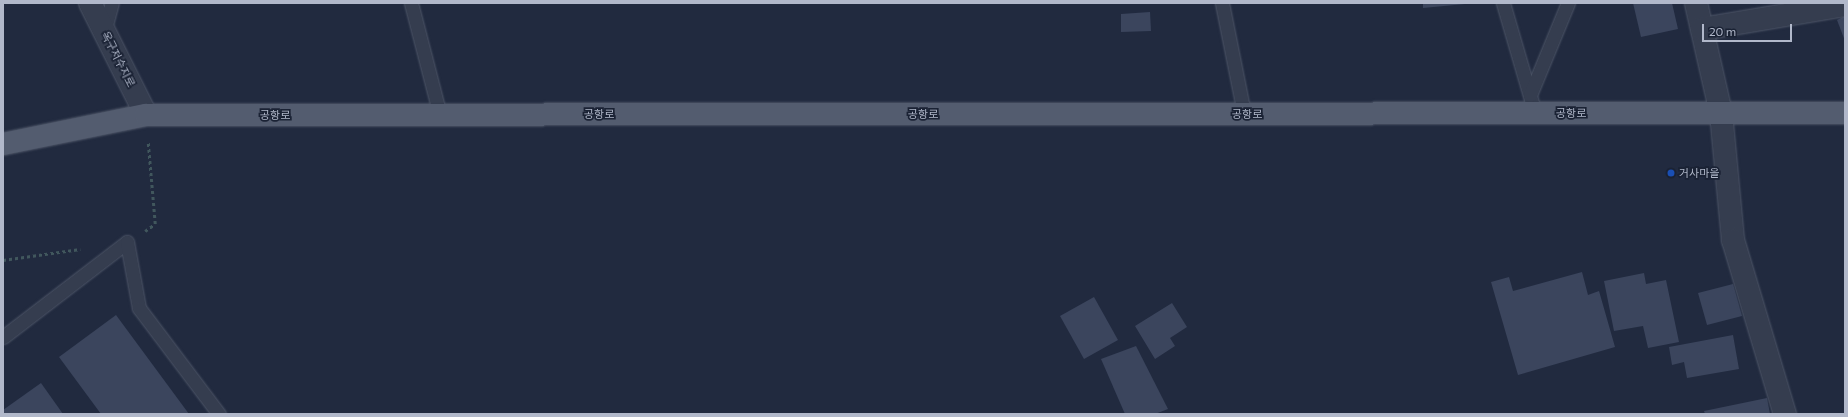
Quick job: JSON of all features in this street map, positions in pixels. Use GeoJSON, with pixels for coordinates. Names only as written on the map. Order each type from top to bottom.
{"type":"FeatureCollection","features":[{"type":"Feature","properties":{"kind":"main road","name":"공항로"},"geometry":{"type":"LineString","coordinates":[[3,144],[146,115],[1244,114],[1533,104],[1721,113],[1845,113]]}},
{"type":"Feature","properties":{"kind":"street","name":"옥구저수지로"},"geometry":{"type":"LineString","coordinates":[[90,3],[146,115]]}},
{"type":"Feature","properties":{"kind":"street"},"geometry":{"type":"LineString","coordinates":[[1696,3],[1721,113],[1733,240],[1785,414]]}},
{"type":"Feature","properties":{"kind":"street"},"geometry":{"type":"LineString","coordinates":[[1702,29],[1845,6]]}},
{"type":"Feature","properties":{"kind":"lane"},"geometry":{"type":"LineString","coordinates":[[104,32],[112,3]]}},
{"type":"Feature","properties":{"kind":"lane"},"geometry":{"type":"LineString","coordinates":[[411,3],[440,115]]}},
{"type":"Feature","properties":{"kind":"lane"},"geometry":{"type":"LineString","coordinates":[[1222,3],[1244,114]]}},
{"type":"Feature","properties":{"kind":"lane"},"geometry":{"type":"LineString","coordinates":[[1503,3],[1533,104]]}},
{"type":"Feature","properties":{"kind":"lane"},"geometry":{"type":"LineString","coordinates":[[1533,104],[1568,3]]}},
{"type":"Feature","properties":{"kind":"lane"},"geometry":{"type":"LineString","coordinates":[[3,337],[128,242],[139,308],[219,414]]}},
{"type":"Feature","properties":{"kind":"path"},"geometry":{"type":"LineString","coordinates":[[3,260],[128,242],[155,224],[146,115]]}},
{"type":"Feature","properties":{"kind":"building"},"geometry":{"type":"Polygon","coordinates":[[[1423,3],[1465,3],[1465,4],[1423,8],[1423,3]]]}},
{"type":"Feature","properties":{"kind":"building"},"geometry":{"type":"Polygon","coordinates":[[[1633,3],[1672,3],[1678,29],[1641,37],[1633,3]]]}},
{"type":"Feature","properties":{"kind":"building"},"geometry":{"type":"Polygon","coordinates":[[[1150,12],[1151,31],[1121,32],[1121,14],[1150,12]]]}},
{"type":"Feature","properties":{"kind":"building"},"geometry":{"type":"Polygon","coordinates":[[[1845,16],[1845,41],[1837,20],[1845,16]]]}},
{"type":"Feature","properties":{"kind":"building"},"geometry":{"type":"Polygon","coordinates":[[[1582,272],[1588,295],[1599,291],[1615,347],[1518,375],[1491,282],[1509,277],[1513,291],[1582,272]]]}},
{"type":"Feature","properties":{"kind":"building"},"geometry":{"type":"Polygon","coordinates":[[[1644,273],[1646,284],[1666,280],[1679,342],[1648,348],[1643,326],[1614,331],[1604,281],[1644,273]]]}},
{"type":"Feature","properties":{"kind":"building"},"geometry":{"type":"Polygon","coordinates":[[[1733,284],[1742,316],[1707,325],[1698,293],[1733,284]]]}},
{"type":"Feature","properties":{"kind":"building"},"geometry":{"type":"Polygon","coordinates":[[[1094,297],[1118,340],[1084,359],[1060,316],[1094,297]]]}},
{"type":"Feature","properties":{"kind":"building"},"geometry":{"type":"Polygon","coordinates":[[[1172,303],[1187,327],[1170,338],[1175,346],[1155,359],[1135,326],[1172,303]]]}},
{"type":"Feature","properties":{"kind":"building"},"geometry":{"type":"Polygon","coordinates":[[[116,315],[189,414],[101,414],[59,357],[116,315]]]}},
{"type":"Feature","properties":{"kind":"building"},"geometry":{"type":"Polygon","coordinates":[[[1733,335],[1739,369],[1687,378],[1684,362],[1672,365],[1669,347],[1733,335]]]}},
{"type":"Feature","properties":{"kind":"building"},"geometry":{"type":"Polygon","coordinates":[[[1136,346],[1168,409],[1155,414],[1125,414],[1101,359],[1136,346]]]}},
{"type":"Feature","properties":{"kind":"building"},"geometry":{"type":"Polygon","coordinates":[[[41,383],[63,414],[3,414],[3,410],[41,383]]]}},
{"type":"Feature","properties":{"kind":"building"},"geometry":{"type":"Polygon","coordinates":[[[1767,398],[1770,414],[1705,414],[1704,411],[1767,398]]]}},
{"type":"Feature","properties":{"kind":"place","name":"거사마을"},"geometry":{"type":"Point","coordinates":[1671,173]}}]}
